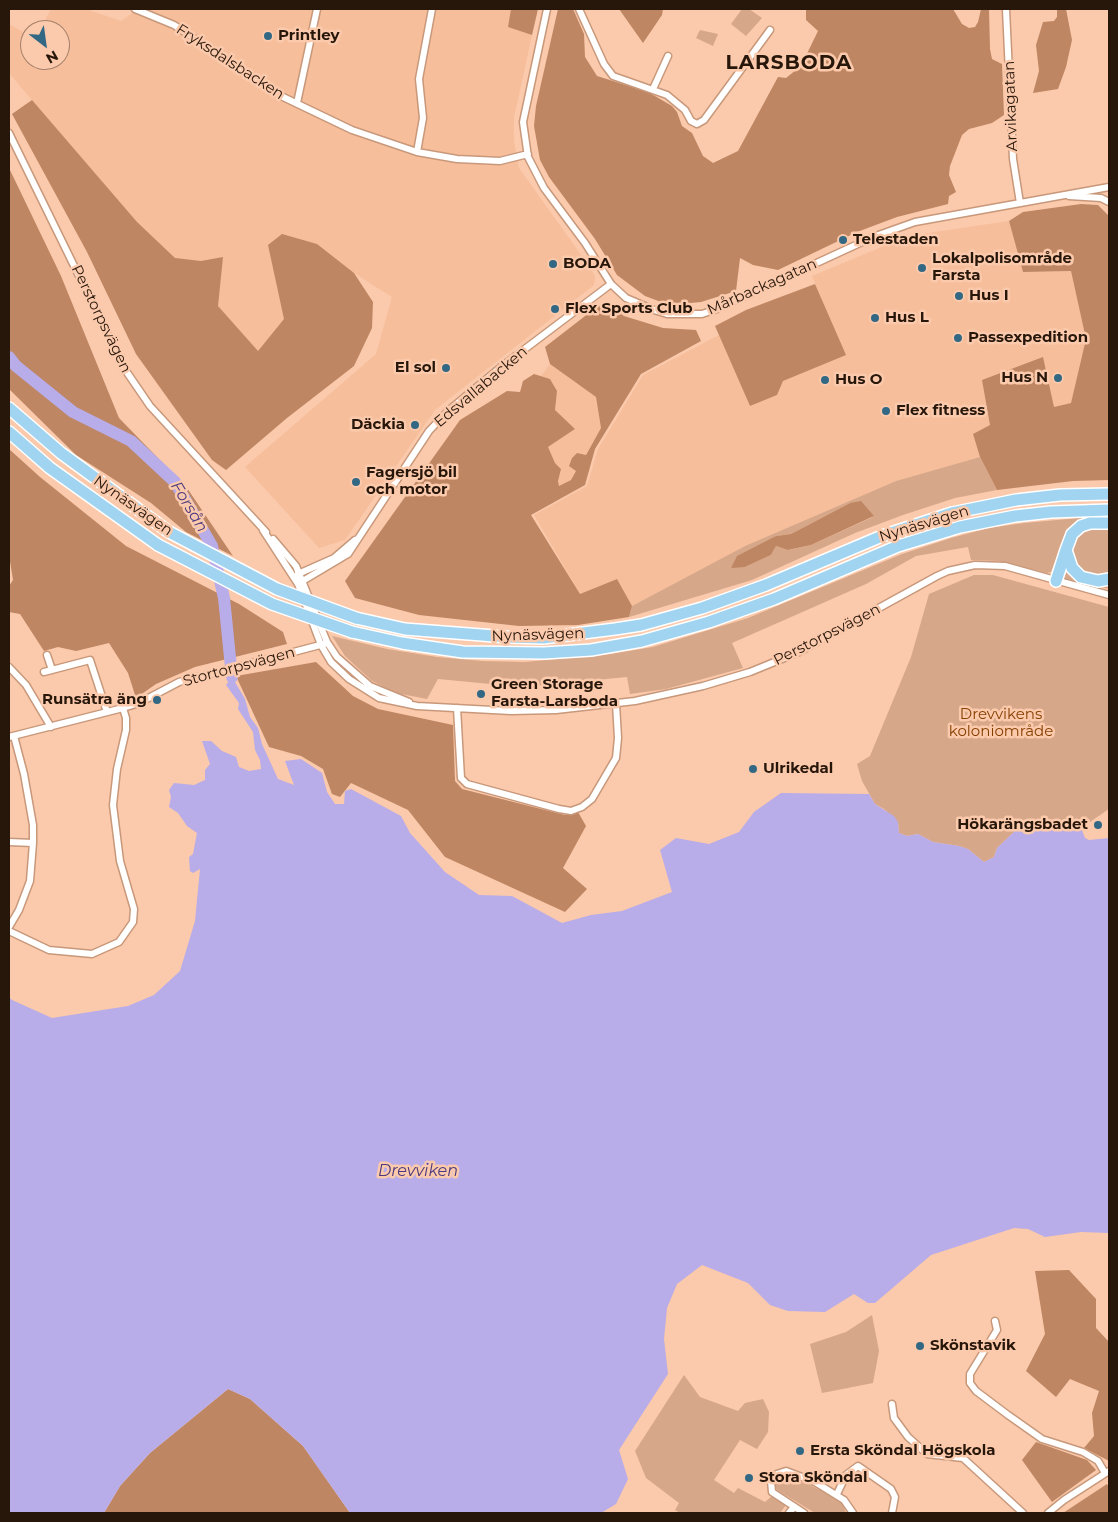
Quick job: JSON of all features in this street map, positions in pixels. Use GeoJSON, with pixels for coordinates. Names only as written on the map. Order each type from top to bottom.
{"type":"FeatureCollection","features":[{"type":"Feature","properties":{"kind":"highway","name":"Nynäsvägen"},"geometry":{"type":"LineString","coordinates":[[9,408],[61,453],[169,532],[277,589],[356,618],[405,629],[507,638],[543,638],[624,628],[702,608],[766,585],[882,536],[952,513],[1016,500],[1060,495],[1109,494]]}},
{"type":"Feature","properties":{"kind":"highway","name":"Nynäsvägen"},"geometry":{"type":"LineString","coordinates":[[9,432],[50,468],[158,545],[238,588],[272,604],[352,632],[402,643],[463,652],[544,654],[590,650],[642,642],[709,622],[774,599],[898,546],[960,527],[1024,515],[1083,510],[1109,510]]}},
{"type":"Feature","properties":{"kind":"highway"},"geometry":{"type":"LineString","coordinates":[[1056,581],[1072,534],[1081,526],[1090,523],[1109,523]]}},
{"type":"Feature","properties":{"kind":"highway"},"geometry":{"type":"LineString","coordinates":[[1066,550],[1072,568],[1081,577],[1098,581],[1109,579]]}},
{"type":"Feature","properties":{"kind":"street","name":"Fryksdalsbacken"},"geometry":{"type":"LineString","coordinates":[[135,9],[174,25],[281,96],[352,130],[417,152],[457,159],[500,161],[528,154]]}},
{"type":"Feature","properties":{"kind":"street","name":"Fryksdalsbacken"},"geometry":{"type":"LineString","coordinates":[[298,103],[317,9]]}},
{"type":"Feature","properties":{"kind":"street"},"geometry":{"type":"LineString","coordinates":[[417,152],[423,118],[419,79],[432,9]]}},
{"type":"Feature","properties":{"kind":"street","name":"Mårbackagatan"},"geometry":{"type":"LineString","coordinates":[[547,9],[523,122],[528,154],[544,188],[586,243],[611,284],[626,298],[654,310],[667,314],[702,314],[728,305],[902,225],[1109,187]]}},
{"type":"Feature","properties":{"kind":"street"},"geometry":{"type":"LineString","coordinates":[[579,9],[604,64],[613,76],[667,95],[685,110],[691,121],[697,124],[704,120],[770,30]]}},
{"type":"Feature","properties":{"kind":"street","name":"Arvikagatan"},"geometry":{"type":"LineString","coordinates":[[1006,9],[1013,159],[1020,203]]}},
{"type":"Feature","properties":{"kind":"street"},"geometry":{"type":"LineString","coordinates":[[653,89],[668,56]]}},
{"type":"Feature","properties":{"kind":"street","name":"Perstorpsvägen"},"geometry":{"type":"LineString","coordinates":[[9,133],[124,368],[150,406],[263,530],[297,575],[324,644],[337,658],[370,686],[417,706],[511,711],[616,704],[678,692],[750,672],[799,652],[948,571],[975,565],[1005,566],[1109,596]]}},
{"type":"Feature","properties":{"kind":"street","name":"Mårbackagatan"},"geometry":{"type":"LineString","coordinates":[[1065,196],[1101,198],[1109,202]]}},
{"type":"Feature","properties":{"kind":"street","name":"Edsvallabacken"},"geometry":{"type":"LineString","coordinates":[[301,582],[344,558],[354,547],[428,431],[448,411],[501,367],[611,284]]}},
{"type":"Feature","properties":{"kind":"street","name":"Edsvallabacken"},"geometry":{"type":"LineString","coordinates":[[297,575],[334,558],[358,538]]}},
{"type":"Feature","properties":{"kind":"street","name":"Stortorpsvägen"},"geometry":{"type":"LineString","coordinates":[[11,736],[123,708],[139,703],[179,682],[324,644]]}},
{"type":"Feature","properties":{"kind":"street"},"geometry":{"type":"LineString","coordinates":[[47,655],[52,670]]}},
{"type":"Feature","properties":{"kind":"street"},"geometry":{"type":"LineString","coordinates":[[44,672],[90,660],[107,712]]}},
{"type":"Feature","properties":{"kind":"street"},"geometry":{"type":"LineString","coordinates":[[9,667],[26,685],[51,727]]}},
{"type":"Feature","properties":{"kind":"street"},"geometry":{"type":"LineString","coordinates":[[457,708],[461,778],[467,784],[559,810],[571,811],[582,807],[592,799],[616,758],[618,738],[616,704]]}},
{"type":"Feature","properties":{"kind":"street"},"geometry":{"type":"LineString","coordinates":[[11,736],[24,774],[33,825],[33,843],[30,880],[19,910],[9,929],[49,950],[92,954],[118,942],[133,922],[134,909],[120,861],[112,805],[115,777],[126,730],[126,718],[123,708]]}},
{"type":"Feature","properties":{"kind":"street"},"geometry":{"type":"LineString","coordinates":[[9,842],[33,843]]}},
{"type":"Feature","properties":{"kind":"street"},"geometry":{"type":"LineString","coordinates":[[995,1321],[997,1330],[970,1374],[970,1383],[982,1396],[1042,1439],[1083,1452],[1098,1461],[1107,1472],[1048,1513]]}},
{"type":"Feature","properties":{"kind":"street"},"geometry":{"type":"LineString","coordinates":[[892,1404],[894,1418],[908,1437],[927,1454],[963,1458],[1023,1513]]}},
{"type":"Feature","properties":{"kind":"street"},"geometry":{"type":"LineString","coordinates":[[836,1494],[846,1475],[858,1466],[891,1489],[895,1496],[892,1513]]}},
{"type":"Feature","properties":{"kind":"street"},"geometry":{"type":"LineString","coordinates":[[804,1513],[772,1492],[771,1481],[780,1472],[786,1471],[801,1476],[836,1494],[848,1505],[853,1513]]}},
{"type":"Feature","properties":{"kind":"street"},"geometry":{"type":"LineString","coordinates":[[789,1513],[794,1507]]}},
{"type":"Feature","properties":{"kind":"shaded area"},"geometry":{"type":"Polygon","coordinates":[[[51,9],[86,9],[121,21],[138,9],[511,9],[509,27],[532,35],[514,118],[514,141],[519,168],[589,266],[595,276],[594,285],[435,410],[345,540],[319,548],[245,467],[376,354],[392,297],[305,242],[285,320],[257,352],[176,260],[139,227],[9,73],[9,24],[20,30],[20,70],[70,70],[70,20],[45,20],[51,9]]]}},
{"type":"Feature","properties":{"kind":"shaded area"},"geometry":{"type":"Polygon","coordinates":[[[511,9],[538,9],[532,35],[508,27],[511,9]]]}},
{"type":"Feature","properties":{"kind":"shaded area"},"geometry":{"type":"Polygon","coordinates":[[[558,9],[573,9],[584,34],[585,57],[597,76],[648,92],[672,106],[677,112],[682,126],[692,133],[703,156],[713,163],[738,151],[778,77],[786,78],[801,66],[818,31],[806,20],[806,9],[953,9],[962,24],[969,28],[975,27],[981,9],[989,9],[992,59],[1002,64],[1004,115],[992,123],[969,129],[962,135],[950,166],[949,175],[956,192],[949,196],[948,204],[897,217],[857,232],[778,270],[753,265],[740,258],[736,291],[701,302],[679,304],[661,302],[645,296],[617,275],[595,239],[549,177],[540,160],[534,126],[536,106],[558,9]]]}},
{"type":"Feature","properties":{"kind":"shaded area"},"geometry":{"type":"Polygon","coordinates":[[[619,9],[663,9],[662,15],[643,43],[619,9]]]}},
{"type":"Feature","properties":{"kind":"shaded area"},"geometry":{"type":"Polygon","coordinates":[[[1057,9],[1066,9],[1072,40],[1066,67],[1058,89],[1033,93],[1039,71],[1036,45],[1043,22],[1054,21],[1057,17],[1057,9]]]}},
{"type":"Feature","properties":{"kind":"shaded area"},"geometry":{"type":"Polygon","coordinates":[[[32,100],[137,222],[175,258],[201,261],[223,257],[218,306],[258,351],[284,319],[268,245],[282,234],[317,244],[354,273],[373,302],[372,328],[354,366],[287,418],[226,470],[212,460],[136,354],[87,252],[12,114],[32,100]]]}},
{"type":"Feature","properties":{"kind":"shaded area"},"geometry":{"type":"Polygon","coordinates":[[[9,168],[61,276],[119,418],[187,488],[233,556],[186,532],[151,503],[76,455],[9,389],[9,168]]]}},
{"type":"Feature","properties":{"kind":"shaded area"},"geometry":{"type":"Polygon","coordinates":[[[1081,204],[1098,205],[1109,216],[1109,480],[1073,481],[997,490],[980,457],[973,434],[990,425],[982,380],[1043,357],[1054,407],[1071,403],[1086,339],[1071,271],[1023,272],[1009,221],[1023,212],[1081,204]]]}},
{"type":"Feature","properties":{"kind":"shaded area","name":"Telestaden"},"geometry":{"type":"Polygon","coordinates":[[[1009,221],[1023,272],[1071,271],[1086,339],[1071,403],[990,426],[973,434],[980,457],[896,481],[745,546],[632,606],[616,579],[580,594],[534,515],[587,486],[598,449],[643,375],[719,335],[750,406],[777,395],[783,381],[845,355],[812,276],[908,236],[1009,221]]]}},
{"type":"Feature","properties":{"kind":"shaded area"},"geometry":{"type":"Polygon","coordinates":[[[815,284],[846,355],[783,381],[777,395],[750,406],[715,326],[746,310],[815,284]]]}},
{"type":"Feature","properties":{"kind":"shaded area"},"geometry":{"type":"Polygon","coordinates":[[[608,305],[624,316],[663,328],[696,330],[701,341],[641,374],[595,449],[585,485],[531,515],[580,594],[617,579],[632,606],[629,617],[578,625],[519,626],[419,615],[355,598],[345,581],[460,420],[507,391],[520,392],[523,381],[534,374],[550,379],[557,391],[555,410],[575,429],[548,447],[555,463],[561,469],[558,481],[559,486],[571,480],[576,471],[569,466],[572,458],[577,453],[586,455],[601,428],[596,397],[550,364],[545,347],[598,306],[608,305]]]}},
{"type":"Feature","properties":{"kind":"shaded area"},"geometry":{"type":"Polygon","coordinates":[[[550,364],[596,397],[601,428],[571,480],[559,486],[558,481],[561,469],[555,463],[548,447],[575,429],[555,410],[557,391],[550,379],[541,376],[550,364]]]}},
{"type":"Feature","properties":{"kind":"shaded area"},"geometry":{"type":"Polygon","coordinates":[[[9,449],[40,477],[126,546],[239,604],[283,632],[287,644],[195,667],[156,684],[136,698],[128,673],[109,643],[76,651],[58,647],[44,651],[20,614],[9,612],[9,586],[13,580],[9,555],[9,449]]]}},
{"type":"Feature","properties":{"kind":"shaded area"},"geometry":{"type":"Polygon","coordinates":[[[861,501],[874,516],[811,545],[788,550],[776,546],[771,555],[745,567],[731,568],[737,556],[776,536],[791,534],[850,503],[861,501]]]}},
{"type":"Feature","properties":{"kind":"shaded area"},"geometry":{"type":"Polygon","coordinates":[[[316,662],[353,696],[378,709],[453,725],[455,781],[462,789],[565,815],[578,812],[586,826],[563,868],[587,889],[565,912],[445,857],[408,810],[351,783],[340,797],[332,794],[323,769],[301,756],[269,747],[236,676],[316,662]]]}},
{"type":"Feature","properties":{"kind":"shaded area"},"geometry":{"type":"Polygon","coordinates":[[[1069,1270],[1096,1299],[1096,1328],[1109,1342],[1109,1461],[1084,1448],[1094,1436],[1092,1413],[1099,1391],[1070,1379],[1056,1397],[1026,1371],[1045,1334],[1035,1271],[1069,1270]]]}},
{"type":"Feature","properties":{"kind":"shaded area"},"geometry":{"type":"Polygon","coordinates":[[[228,1389],[250,1399],[303,1446],[350,1513],[104,1513],[120,1486],[150,1453],[228,1389]]]}},
{"type":"Feature","properties":{"kind":"shaded area"},"geometry":{"type":"Polygon","coordinates":[[[1036,1442],[1087,1460],[1096,1470],[1052,1502],[1022,1460],[1036,1442]]]}},
{"type":"Feature","properties":{"kind":"shaded area"},"geometry":{"type":"Polygon","coordinates":[[[1107,1484],[1109,1487],[1109,1513],[1063,1513],[1107,1484]]]}},
{"type":"Feature","properties":{"kind":"green space"},"geometry":{"type":"Polygon","coordinates":[[[742,9],[749,9],[762,18],[746,36],[731,24],[742,9]]]}},
{"type":"Feature","properties":{"kind":"green space"},"geometry":{"type":"Polygon","coordinates":[[[700,30],[718,34],[713,46],[696,38],[700,30]]]}},
{"type":"Feature","properties":{"kind":"green space"},"geometry":{"type":"Polygon","coordinates":[[[980,457],[997,490],[955,498],[903,515],[855,533],[752,580],[629,617],[632,606],[745,546],[896,481],[980,457]],[[850,503],[791,534],[776,536],[731,567],[745,567],[771,555],[776,546],[789,550],[811,545],[873,517],[850,503]]]}},
{"type":"Feature","properties":{"kind":"green space"},"geometry":{"type":"Polygon","coordinates":[[[1090,517],[1076,523],[1068,530],[1051,572],[1047,573],[998,561],[971,560],[968,547],[916,556],[866,584],[732,643],[743,668],[666,689],[630,694],[627,677],[522,687],[438,679],[427,699],[396,693],[372,681],[345,656],[332,636],[387,649],[437,657],[482,661],[525,662],[610,654],[653,647],[748,618],[902,554],[951,538],[989,528],[1090,517]]]}},
{"type":"Feature","properties":{"kind":"green space"},"geometry":{"type":"Polygon","coordinates":[[[1109,526],[1109,574],[1087,576],[1073,563],[1070,542],[1081,530],[1109,526]]]}},
{"type":"Feature","properties":{"kind":"green space"},"geometry":{"type":"Polygon","coordinates":[[[1064,562],[1068,569],[1109,582],[1109,589],[1066,579],[1062,576],[1064,562]]]}},
{"type":"Feature","properties":{"kind":"green space","name":"Drevvikens koloniområde"},"geometry":{"type":"Polygon","coordinates":[[[974,575],[993,575],[1109,607],[1109,809],[1081,828],[1068,830],[1059,827],[1026,832],[1015,831],[997,848],[994,857],[984,862],[968,849],[933,842],[918,834],[907,836],[899,833],[898,822],[884,809],[875,804],[862,781],[857,764],[870,756],[911,657],[929,594],[974,575]]]}},
{"type":"Feature","properties":{"kind":"green space"},"geometry":{"type":"Polygon","coordinates":[[[872,1315],[879,1351],[873,1383],[822,1393],[810,1344],[846,1332],[872,1315]]]}},
{"type":"Feature","properties":{"kind":"green space"},"geometry":{"type":"Polygon","coordinates":[[[684,1375],[700,1397],[738,1411],[745,1403],[763,1399],[769,1412],[768,1432],[757,1449],[740,1440],[714,1480],[734,1493],[738,1488],[765,1502],[772,1496],[786,1505],[780,1513],[680,1513],[675,1510],[679,1503],[646,1478],[635,1451],[684,1375]]]}},
{"type":"Feature","properties":{"kind":"green space"},"geometry":{"type":"Polygon","coordinates":[[[786,1473],[842,1501],[846,1513],[815,1513],[777,1490],[774,1485],[779,1475],[786,1473]]]}},
{"type":"Feature","properties":{"kind":"water","name":"Drevviken"},"geometry":{"type":"Polygon","coordinates":[[[232,677],[245,699],[250,717],[258,728],[262,744],[278,779],[294,785],[285,761],[301,759],[322,773],[327,792],[335,804],[344,804],[345,791],[351,789],[401,816],[410,833],[445,872],[479,895],[512,896],[562,923],[591,915],[622,911],[672,892],[660,850],[676,838],[709,844],[739,832],[754,812],[781,793],[869,794],[875,804],[894,816],[898,822],[899,833],[907,836],[918,834],[933,842],[968,849],[984,862],[994,857],[997,848],[1015,831],[1026,832],[1059,827],[1068,830],[1081,828],[1085,838],[1089,840],[1109,838],[1109,1233],[1081,1232],[1045,1237],[1028,1229],[1014,1228],[931,1255],[875,1303],[868,1303],[854,1294],[825,1312],[788,1311],[770,1305],[748,1283],[702,1265],[677,1284],[667,1308],[664,1339],[668,1374],[619,1450],[628,1479],[616,1504],[601,1513],[350,1513],[303,1446],[250,1399],[228,1389],[150,1453],[120,1486],[104,1513],[9,1513],[9,997],[52,1018],[128,1006],[154,995],[180,971],[195,921],[200,869],[193,873],[190,871],[189,857],[193,854],[197,833],[187,826],[178,813],[169,807],[171,797],[169,790],[174,783],[194,785],[205,780],[205,770],[210,764],[202,741],[211,741],[222,751],[236,757],[239,767],[249,771],[261,769],[260,760],[255,750],[253,732],[238,709],[239,703],[226,685],[232,677]]]}},
{"type":"Feature","properties":{"kind":"waterway","name":"Forsån"},"geometry":{"type":"LineString","coordinates":[[9,357],[16,366],[73,412],[131,441],[175,482],[212,546],[224,598],[232,677]]}},
{"type":"Feature","properties":{"kind":"place","name":"Printley"},"geometry":{"type":"Point","coordinates":[268,36]}},
{"type":"Feature","properties":{"kind":"place","name":"Telestaden"},"geometry":{"type":"Point","coordinates":[843,240]}},
{"type":"Feature","properties":{"kind":"place","name":"BODA"},"geometry":{"type":"Point","coordinates":[553,264]}},
{"type":"Feature","properties":{"kind":"place","name":"Lokalpolisområde Farsta"},"geometry":{"type":"Point","coordinates":[922,268]}},
{"type":"Feature","properties":{"kind":"place","name":"Hus I"},"geometry":{"type":"Point","coordinates":[959,296]}},
{"type":"Feature","properties":{"kind":"place","name":"Flex Sports Club"},"geometry":{"type":"Point","coordinates":[555,309]}},
{"type":"Feature","properties":{"kind":"place","name":"Hus L"},"geometry":{"type":"Point","coordinates":[875,318]}},
{"type":"Feature","properties":{"kind":"place","name":"Passexpedition"},"geometry":{"type":"Point","coordinates":[958,338]}},
{"type":"Feature","properties":{"kind":"place","name":"El sol"},"geometry":{"type":"Point","coordinates":[446,368]}},
{"type":"Feature","properties":{"kind":"place","name":"Hus N"},"geometry":{"type":"Point","coordinates":[1058,378]}},
{"type":"Feature","properties":{"kind":"place","name":"Hus O"},"geometry":{"type":"Point","coordinates":[825,380]}},
{"type":"Feature","properties":{"kind":"place","name":"Flex fitness"},"geometry":{"type":"Point","coordinates":[886,411]}},
{"type":"Feature","properties":{"kind":"place","name":"Däckia"},"geometry":{"type":"Point","coordinates":[415,425]}},
{"type":"Feature","properties":{"kind":"place","name":"Fagersjö bil och motor"},"geometry":{"type":"Point","coordinates":[356,482]}},
{"type":"Feature","properties":{"kind":"place","name":"Green Storage Farsta-Larsboda"},"geometry":{"type":"Point","coordinates":[481,694]}},
{"type":"Feature","properties":{"kind":"place","name":"Runsätra äng"},"geometry":{"type":"Point","coordinates":[157,700]}},
{"type":"Feature","properties":{"kind":"place","name":"Ulrikedal"},"geometry":{"type":"Point","coordinates":[753,769]}},
{"type":"Feature","properties":{"kind":"place","name":"Hökarängsbadet"},"geometry":{"type":"Point","coordinates":[1098,825]}},
{"type":"Feature","properties":{"kind":"place","name":"Skönstavik"},"geometry":{"type":"Point","coordinates":[920,1346]}},
{"type":"Feature","properties":{"kind":"place","name":"Ersta Sköndal Högskola"},"geometry":{"type":"Point","coordinates":[800,1451]}},
{"type":"Feature","properties":{"kind":"place","name":"Stora Sköndal"},"geometry":{"type":"Point","coordinates":[749,1478]}},
{"type":"Feature","properties":{"kind":"district","name":"LARSBODA"},"geometry":{"type":"Point","coordinates":[789,63]}}]}
